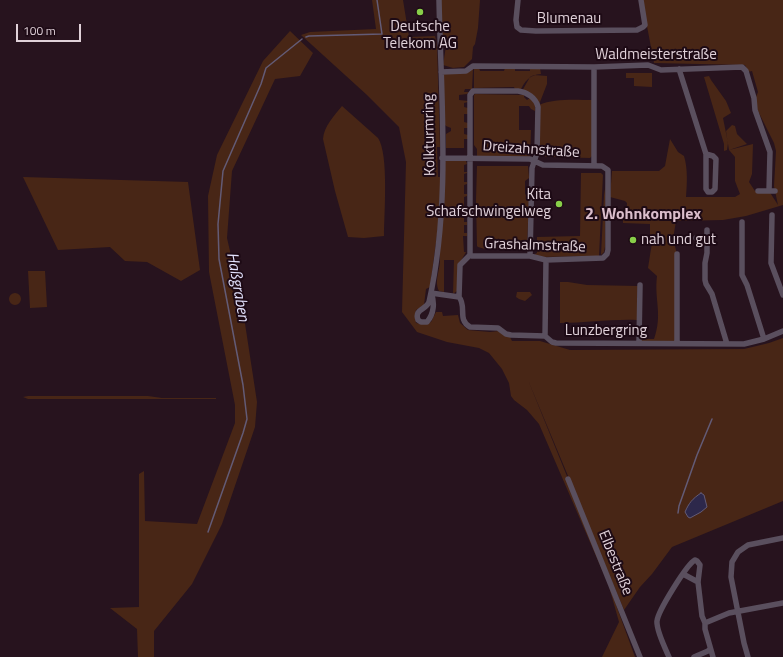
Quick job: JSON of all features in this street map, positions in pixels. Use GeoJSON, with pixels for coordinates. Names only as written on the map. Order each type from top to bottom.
{"type":"FeatureCollection","features":[{"type":"Feature","properties":{"kind":"street","name":"Kolkturmring"},"geometry":{"type":"LineString","coordinates":[[431,294],[434,302],[430,318],[427,322],[421,322],[418,320],[417,314],[418,311],[428,305],[431,294],[442,218],[439,0]]}},
{"type":"Feature","properties":{"kind":"street","name":"Blumenau"},"geometry":{"type":"LineString","coordinates":[[518,0],[516,25],[521,30],[632,31],[643,27],[645,22],[641,0]]}},
{"type":"Feature","properties":{"kind":"street","name":"Waldmeisterstraße"},"geometry":{"type":"LineString","coordinates":[[441,72],[466,71],[473,66],[594,67],[648,65],[661,70],[744,68],[754,96],[755,110],[770,152],[772,191],[758,191]]}},
{"type":"Feature","properties":{"kind":"street"},"geometry":{"type":"LineString","coordinates":[[594,67],[594,166]]}},
{"type":"Feature","properties":{"kind":"street"},"geometry":{"type":"LineString","coordinates":[[679,69],[706,154],[706,188],[707,191],[712,192],[715,189],[716,160],[713,156],[706,154]]}},
{"type":"Feature","properties":{"kind":"street"},"geometry":{"type":"LineString","coordinates":[[431,294],[459,297],[460,265],[470,255],[470,96],[473,91],[525,92],[537,104],[537,153],[532,168],[530,256]]}},
{"type":"Feature","properties":{"kind":"street","name":"Dreizahnstraße"},"geometry":{"type":"LineString","coordinates":[[442,158],[530,159],[544,165],[594,166]]}},
{"type":"Feature","properties":{"kind":"street","name":"Grashalmstraße"},"geometry":{"type":"LineString","coordinates":[[470,255],[530,256],[546,260],[600,259],[605,257],[608,250],[608,176],[606,168],[594,166]]}},
{"type":"Feature","properties":{"kind":"street"},"geometry":{"type":"LineString","coordinates":[[772,215],[772,266],[783,295]]}},
{"type":"Feature","properties":{"kind":"street"},"geometry":{"type":"LineString","coordinates":[[742,222],[742,275],[747,285],[764,339]]}},
{"type":"Feature","properties":{"kind":"street"},"geometry":{"type":"LineString","coordinates":[[707,230],[705,280],[712,294],[727,344]]}},
{"type":"Feature","properties":{"kind":"street"},"geometry":{"type":"LineString","coordinates":[[696,238],[707,238]]}},
{"type":"Feature","properties":{"kind":"street"},"geometry":{"type":"LineString","coordinates":[[677,254],[677,343]]}},
{"type":"Feature","properties":{"kind":"street"},"geometry":{"type":"LineString","coordinates":[[545,336],[546,260]]}},
{"type":"Feature","properties":{"kind":"street"},"geometry":{"type":"LineString","coordinates":[[639,343],[640,285]]}},
{"type":"Feature","properties":{"kind":"street","name":"Lunzbergring"},"geometry":{"type":"LineString","coordinates":[[459,297],[462,301],[462,319],[470,327],[498,328],[506,334],[511,335],[545,336],[552,342],[556,343],[744,344],[764,339],[783,331]]}},
{"type":"Feature","properties":{"kind":"street","name":"Elbestraße"},"geometry":{"type":"LineString","coordinates":[[568,479],[640,657]]}},
{"type":"Feature","properties":{"kind":"street"},"geometry":{"type":"LineString","coordinates":[[748,657],[731,572],[733,558],[740,550],[748,545],[783,538]]}},
{"type":"Feature","properties":{"kind":"street"},"geometry":{"type":"LineString","coordinates":[[669,657],[658,629],[657,620],[666,601],[693,561],[697,561],[700,564],[698,582],[702,616],[713,657]]}},
{"type":"Feature","properties":{"kind":"street"},"geometry":{"type":"LineString","coordinates":[[683,574],[698,582]]}},
{"type":"Feature","properties":{"kind":"street"},"geometry":{"type":"LineString","coordinates":[[705,623],[725,614],[783,602]]}},
{"type":"Feature","properties":{"kind":"street"},"geometry":{"type":"LineString","coordinates":[[694,657],[710,649]]}},
{"type":"Feature","properties":{"kind":"shaded area"},"geometry":{"type":"Polygon","coordinates":[[[372,0],[403,0],[409,37],[435,36],[437,45],[440,147],[437,147],[438,177],[441,177],[439,220],[430,287],[426,289],[424,305],[416,310],[416,323],[422,324],[431,322],[436,312],[442,312],[443,316],[458,315],[460,323],[468,330],[490,332],[499,331],[509,335],[512,341],[540,341],[570,350],[744,349],[783,338],[783,501],[672,547],[652,574],[640,587],[624,610],[528,380],[605,570],[602,570],[539,424],[527,410],[511,396],[509,383],[502,369],[489,353],[479,348],[447,342],[417,332],[402,312],[406,162],[399,127],[367,95],[301,35],[310,32],[376,29],[372,0]]]}},
{"type":"Feature","properties":{"kind":"shaded area"},"geometry":{"type":"Polygon","coordinates":[[[440,0],[480,0],[478,28],[473,47],[472,59],[464,67],[453,68],[443,65],[446,46],[442,38],[440,0]]]}},
{"type":"Feature","properties":{"kind":"shaded area"},"geometry":{"type":"Polygon","coordinates":[[[642,0],[783,0],[783,205],[746,216],[723,220],[676,221],[673,239],[677,254],[677,343],[639,343],[639,339],[654,339],[657,330],[657,276],[648,268],[653,236],[650,236],[650,224],[623,223],[623,220],[626,220],[627,203],[625,201],[610,197],[612,171],[659,171],[665,166],[670,139],[678,152],[684,156],[687,171],[686,197],[735,197],[740,194],[735,181],[735,157],[729,150],[753,144],[752,174],[749,182],[755,191],[769,191],[778,205],[774,186],[776,151],[774,143],[756,107],[756,97],[758,92],[752,71],[748,72],[745,65],[654,63],[642,0]]]}},
{"type":"Feature","properties":{"kind":"shaded area"},"geometry":{"type":"Polygon","coordinates":[[[290,31],[313,53],[300,76],[275,79],[232,171],[227,238],[242,304],[257,402],[255,427],[222,524],[192,584],[154,631],[154,657],[138,657],[137,629],[110,608],[139,607],[139,474],[144,471],[145,521],[197,524],[235,423],[235,405],[209,272],[208,196],[217,155],[263,61],[290,31]]]}},
{"type":"Feature","properties":{"kind":"shaded area"},"geometry":{"type":"Polygon","coordinates":[[[474,68],[479,68],[480,71],[504,71],[505,68],[515,68],[515,71],[530,71],[530,68],[540,68],[541,74],[528,79],[520,91],[515,90],[514,87],[474,88],[474,68]]]}},
{"type":"Feature","properties":{"kind":"shaded area"},"geometry":{"type":"Polygon","coordinates":[[[473,69],[472,89],[465,89],[464,92],[469,92],[467,94],[459,95],[459,100],[468,101],[464,103],[464,107],[468,108],[468,114],[464,114],[464,122],[468,123],[468,128],[464,128],[464,134],[468,135],[468,139],[464,139],[464,148],[446,148],[446,134],[451,131],[451,128],[443,123],[442,77],[444,74],[473,69]]]}},
{"type":"Feature","properties":{"kind":"shaded area"},"geometry":{"type":"Polygon","coordinates":[[[626,73],[652,73],[652,87],[634,86],[634,78],[626,78],[626,73]]]}},
{"type":"Feature","properties":{"kind":"shaded area"},"geometry":{"type":"Polygon","coordinates":[[[534,75],[547,76],[547,84],[539,104],[522,91],[530,77],[534,75]]]}},
{"type":"Feature","properties":{"kind":"shaded area"},"geometry":{"type":"Polygon","coordinates":[[[709,76],[726,101],[731,113],[723,118],[728,143],[727,150],[724,151],[724,144],[704,77],[709,76]]]}},
{"type":"Feature","properties":{"kind":"shaded area"},"geometry":{"type":"Polygon","coordinates":[[[475,94],[524,95],[527,100],[530,98],[535,103],[535,111],[529,106],[519,106],[519,130],[531,130],[530,157],[477,156],[477,149],[474,145],[475,94]]]}},
{"type":"Feature","properties":{"kind":"shaded area"},"geometry":{"type":"Polygon","coordinates":[[[558,100],[593,100],[592,156],[590,158],[546,157],[540,152],[539,105],[558,100]]]}},
{"type":"Feature","properties":{"kind":"shaded area"},"geometry":{"type":"Polygon","coordinates":[[[342,106],[378,138],[381,146],[384,157],[385,171],[384,236],[364,238],[348,237],[335,191],[323,139],[327,125],[342,106]]]}},
{"type":"Feature","properties":{"kind":"shaded area"},"geometry":{"type":"Polygon","coordinates":[[[732,125],[735,126],[737,134],[747,144],[729,150],[726,131],[732,125]]]}},
{"type":"Feature","properties":{"kind":"shaded area"},"geometry":{"type":"Polygon","coordinates":[[[446,160],[464,160],[467,164],[464,165],[464,172],[467,173],[464,174],[464,182],[467,182],[467,184],[464,185],[464,194],[467,194],[467,196],[464,197],[464,210],[467,210],[467,212],[464,212],[464,222],[467,222],[467,225],[464,225],[464,233],[467,233],[467,236],[463,236],[464,252],[466,252],[458,266],[457,291],[453,294],[454,260],[444,260],[444,292],[439,291],[437,286],[440,263],[439,253],[444,163],[446,160]]]}},
{"type":"Feature","properties":{"kind":"shaded area"},"geometry":{"type":"Polygon","coordinates":[[[477,166],[528,166],[529,178],[525,181],[525,194],[529,197],[527,248],[485,249],[477,246],[477,166]]]}},
{"type":"Feature","properties":{"kind":"shaded area"},"geometry":{"type":"Polygon","coordinates":[[[581,173],[601,173],[603,175],[599,256],[534,256],[537,253],[537,237],[580,236],[581,173]]]}},
{"type":"Feature","properties":{"kind":"shaded area"},"geometry":{"type":"Polygon","coordinates":[[[23,177],[188,182],[200,270],[181,281],[147,262],[125,261],[110,247],[58,250],[23,177]]]}},
{"type":"Feature","properties":{"kind":"shaded area"},"geometry":{"type":"Polygon","coordinates":[[[606,183],[605,247],[604,252],[601,255],[604,195],[606,183]]]}},
{"type":"Feature","properties":{"kind":"shaded area"},"geometry":{"type":"Polygon","coordinates":[[[28,271],[45,271],[47,307],[30,308],[28,271]]]}},
{"type":"Feature","properties":{"kind":"shaded area"},"geometry":{"type":"Polygon","coordinates":[[[560,282],[587,285],[638,286],[637,320],[560,323],[560,282]]]}},
{"type":"Feature","properties":{"kind":"shaded area"},"geometry":{"type":"Polygon","coordinates":[[[517,292],[530,292],[532,295],[525,301],[516,297],[517,292]]]}},
{"type":"Feature","properties":{"kind":"shaded area"},"geometry":{"type":"Polygon","coordinates":[[[13,293],[17,293],[21,299],[17,305],[13,305],[9,301],[9,297],[13,293]]]}},
{"type":"Feature","properties":{"kind":"shaded area"},"geometry":{"type":"Polygon","coordinates":[[[148,396],[162,398],[216,399],[28,399],[23,397],[148,396]]]}},
{"type":"Feature","properties":{"kind":"shaded area"},"geometry":{"type":"Polygon","coordinates":[[[701,493],[704,495],[707,507],[690,518],[685,512],[691,501],[701,493]]]}},
{"type":"Feature","properties":{"kind":"shaded area"},"geometry":{"type":"Polygon","coordinates":[[[608,583],[635,657],[602,657],[619,622],[608,583]]]}},
{"type":"Feature","properties":{"kind":"waterway","name":"Haßgraben"},"geometry":{"type":"LineString","coordinates":[[306,37],[382,34],[377,0]]}},
{"type":"Feature","properties":{"kind":"waterway","name":"Haßgraben"},"geometry":{"type":"LineString","coordinates":[[208,532],[247,419],[243,385],[219,259],[218,224],[223,171],[261,84],[266,68],[302,39]]}},
{"type":"Feature","properties":{"kind":"waterway"},"geometry":{"type":"LineString","coordinates":[[678,513],[679,506],[697,455],[712,419]]}},
{"type":"Feature","properties":{"kind":"place","name":"Deutsche Telekom AG"},"geometry":{"type":"Point","coordinates":[420,12]}},
{"type":"Feature","properties":{"kind":"place","name":"Kita Schafschwingelweg"},"geometry":{"type":"Point","coordinates":[559,204]}},
{"type":"Feature","properties":{"kind":"place","name":"nah und gut"},"geometry":{"type":"Point","coordinates":[633,240]}},
{"type":"Feature","properties":{"kind":"district","name":"2. Wohnkomplex"},"geometry":{"type":"Point","coordinates":[643,215]}}]}
